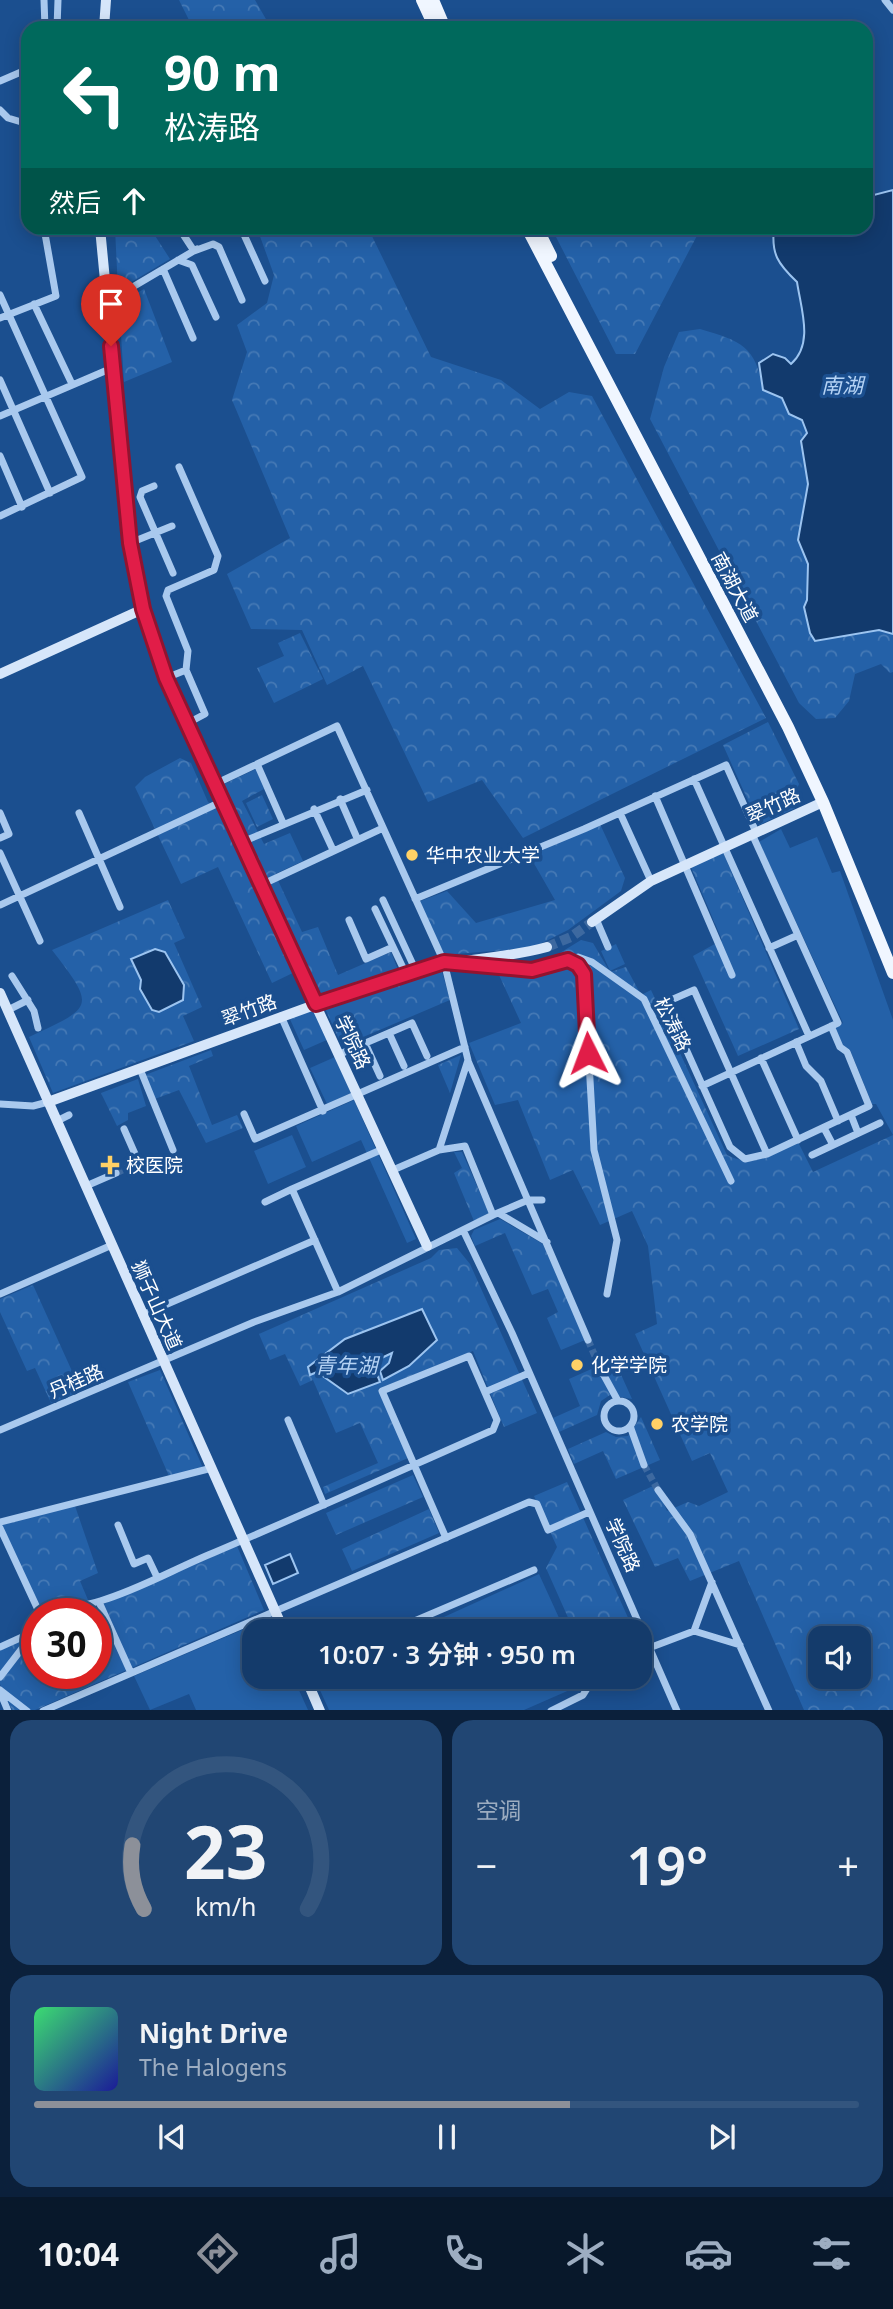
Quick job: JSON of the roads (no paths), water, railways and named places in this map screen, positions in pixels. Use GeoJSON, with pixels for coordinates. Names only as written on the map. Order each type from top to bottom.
{"type":"FeatureCollection","features":[{"type":"Feature","properties":{"kind":"main road"},"geometry":{"type":"LineString","coordinates":[[422,0],[432,21]]}},
{"type":"Feature","properties":{"kind":"main road"},"geometry":{"type":"LineString","coordinates":[[433,0],[442,21]]}},
{"type":"Feature","properties":{"kind":"main road","name":"南湖大道"},"geometry":{"type":"LineString","coordinates":[[531,235],[788,727],[823,802],[893,973]]}},
{"type":"Feature","properties":{"kind":"main road","name":"南湖大道"},"geometry":{"type":"LineString","coordinates":[[540,235],[593,342],[780,694],[831,799],[893,949]]}},
{"type":"Feature","properties":{"kind":"street"},"geometry":{"type":"LineString","coordinates":[[44,0],[46,21]]}},
{"type":"Feature","properties":{"kind":"street"},"geometry":{"type":"LineString","coordinates":[[57,21],[58,0]]}},
{"type":"Feature","properties":{"kind":"street"},"geometry":{"type":"LineString","coordinates":[[104,21],[106,0]]}},
{"type":"Feature","properties":{"kind":"street"},"geometry":{"type":"LineString","coordinates":[[885,0],[893,10]]}},
{"type":"Feature","properties":{"kind":"street"},"geometry":{"type":"LineString","coordinates":[[0,81],[21,72]]}},
{"type":"Feature","properties":{"kind":"street"},"geometry":{"type":"LineString","coordinates":[[0,110],[8,118],[21,122]]}},
{"type":"Feature","properties":{"kind":"street"},"geometry":{"type":"LineString","coordinates":[[0,318],[56,296],[45,235]]}},
{"type":"Feature","properties":{"kind":"street","name":"学院路"},"geometry":{"type":"LineString","coordinates":[[101,235],[130,543],[143,609],[166,678],[427,1246]]}},
{"type":"Feature","properties":{"kind":"street"},"geometry":{"type":"LineString","coordinates":[[184,235],[194,251]]}},
{"type":"Feature","properties":{"kind":"street"},"geometry":{"type":"LineString","coordinates":[[244,235],[265,281]]}},
{"type":"Feature","properties":{"kind":"street"},"geometry":{"type":"LineString","coordinates":[[194,251],[213,244],[219,247],[242,300]]}},
{"type":"Feature","properties":{"kind":"street"},"geometry":{"type":"LineString","coordinates":[[108,301],[204,245]]}},
{"type":"Feature","properties":{"kind":"street"},"geometry":{"type":"LineString","coordinates":[[178,260],[192,265],[216,317]]}},
{"type":"Feature","properties":{"kind":"street"},"geometry":{"type":"LineString","coordinates":[[163,269],[193,338]]}},
{"type":"Feature","properties":{"kind":"street"},"geometry":{"type":"LineString","coordinates":[[0,295],[82,477],[0,516]]}},
{"type":"Feature","properties":{"kind":"street"},"geometry":{"type":"LineString","coordinates":[[34,304],[72,384]]}},
{"type":"Feature","properties":{"kind":"street"},"geometry":{"type":"LineString","coordinates":[[0,416],[112,368]]}},
{"type":"Feature","properties":{"kind":"street"},"geometry":{"type":"LineString","coordinates":[[0,380],[50,493]]}},
{"type":"Feature","properties":{"kind":"street"},"geometry":{"type":"LineString","coordinates":[[0,456],[22,507]]}},
{"type":"Feature","properties":{"kind":"street"},"geometry":{"type":"LineString","coordinates":[[179,467],[218,556],[214,570],[168,590],[166,596],[188,652],[186,670],[205,714],[188,723]]}},
{"type":"Feature","properties":{"kind":"street"},"geometry":{"type":"LineString","coordinates":[[154,486],[142,491],[140,497],[173,573]]}},
{"type":"Feature","properties":{"kind":"street"},"geometry":{"type":"LineString","coordinates":[[130,543],[172,526]]}},
{"type":"Feature","properties":{"kind":"street"},"geometry":{"type":"LineString","coordinates":[[0,674],[143,609]]}},
{"type":"Feature","properties":{"kind":"street"},"geometry":{"type":"LineString","coordinates":[[166,678],[186,670]]}},
{"type":"Feature","properties":{"kind":"street"},"geometry":{"type":"LineString","coordinates":[[215,784],[337,726],[444,962],[468,1060],[588,1340]]}},
{"type":"Feature","properties":{"kind":"street"},"geometry":{"type":"LineString","coordinates":[[257,764],[283,823]]}},
{"type":"Feature","properties":{"kind":"street"},"geometry":{"type":"LineString","coordinates":[[415,898],[620,813],[726,765],[838,1023],[702,1086]]}},
{"type":"Feature","properties":{"kind":"street"},"geometry":{"type":"LineString","coordinates":[[694,779],[809,1036]]}},
{"type":"Feature","properties":{"kind":"street"},"geometry":{"type":"LineString","coordinates":[[242,842],[314,809],[366,790]]}},
{"type":"Feature","properties":{"kind":"street"},"geometry":{"type":"LineString","coordinates":[[655,796],[732,975]]}},
{"type":"Feature","properties":{"kind":"street"},"geometry":{"type":"LineString","coordinates":[[340,799],[357,838]]}},
{"type":"Feature","properties":{"kind":"street"},"geometry":{"type":"LineString","coordinates":[[0,905],[223,801]]}},
{"type":"Feature","properties":{"kind":"street","name":"翠竹路"},"geometry":{"type":"LineString","coordinates":[[594,921],[651,881],[823,802]]}},
{"type":"Feature","properties":{"kind":"street"},"geometry":{"type":"LineString","coordinates":[[314,809],[333,850]]}},
{"type":"Feature","properties":{"kind":"street"},"geometry":{"type":"LineString","coordinates":[[0,813],[9,834],[0,838]]}},
{"type":"Feature","properties":{"kind":"street"},"geometry":{"type":"LineString","coordinates":[[79,813],[120,906]]}},
{"type":"Feature","properties":{"kind":"street"},"geometry":{"type":"LineString","coordinates":[[620,813],[651,881]]}},
{"type":"Feature","properties":{"kind":"street"},"geometry":{"type":"LineString","coordinates":[[261,885],[383,828]]}},
{"type":"Feature","properties":{"kind":"street"},"geometry":{"type":"LineString","coordinates":[[0,853],[40,942]]}},
{"type":"Feature","properties":{"kind":"street"},"geometry":{"type":"LineString","coordinates":[[383,900],[410,971]]}},
{"type":"Feature","properties":{"kind":"street"},"geometry":{"type":"LineString","coordinates":[[375,909],[393,947],[410,971]]}},
{"type":"Feature","properties":{"kind":"street"},"geometry":{"type":"LineString","coordinates":[[349,920],[366,959],[393,947]]}},
{"type":"Feature","properties":{"kind":"street"},"geometry":{"type":"LineString","coordinates":[[594,921],[608,947]]}},
{"type":"Feature","properties":{"kind":"street"},"geometry":{"type":"LineString","coordinates":[[769,948],[798,935]]}},
{"type":"Feature","properties":{"kind":"street","name":"翠竹路"},"geometry":{"type":"LineString","coordinates":[[48,1102],[410,971],[444,962],[525,953],[547,947]]}},
{"type":"Feature","properties":{"kind":"street","name":"松涛路"},"geometry":{"type":"LineString","coordinates":[[444,962],[532,970],[578,957],[592,962],[645,999],[731,1181]]}},
{"type":"Feature","properties":{"kind":"street"},"geometry":{"type":"LineString","coordinates":[[568,960],[578,965],[584,974],[594,1150],[617,1240],[607,1294]]}},
{"type":"Feature","properties":{"kind":"street"},"geometry":{"type":"LineString","coordinates":[[12,976],[28,1000],[38,1028]]}},
{"type":"Feature","properties":{"kind":"street"},"geometry":{"type":"LineString","coordinates":[[767,1154],[694,990],[671,1000],[668,1009],[730,1147],[745,1159],[767,1154],[869,1107],[848,1052],[841,1047],[831,1026]]}},
{"type":"Feature","properties":{"kind":"street","name":"狮子山大道"},"geometry":{"type":"LineString","coordinates":[[0,993],[278,1619]]}},
{"type":"Feature","properties":{"kind":"street"},"geometry":{"type":"LineString","coordinates":[[8,1010],[28,1000]]}},
{"type":"Feature","properties":{"kind":"street"},"geometry":{"type":"LineString","coordinates":[[281,1016],[323,1111]]}},
{"type":"Feature","properties":{"kind":"street"},"geometry":{"type":"LineString","coordinates":[[340,1054],[412,1023],[427,1056]]}},
{"type":"Feature","properties":{"kind":"street"},"geometry":{"type":"LineString","coordinates":[[389,1033],[404,1066]]}},
{"type":"Feature","properties":{"kind":"street"},"geometry":{"type":"LineString","coordinates":[[796,1042],[806,1066],[821,1081],[838,1121]]}},
{"type":"Feature","properties":{"kind":"street"},"geometry":{"type":"LineString","coordinates":[[365,1043],[380,1076]]}},
{"type":"Feature","properties":{"kind":"street"},"geometry":{"type":"LineString","coordinates":[[244,1114],[254,1139],[465,1047]]}},
{"type":"Feature","properties":{"kind":"street"},"geometry":{"type":"LineString","coordinates":[[761,1058],[798,1140]]}},
{"type":"Feature","properties":{"kind":"street"},"geometry":{"type":"LineString","coordinates":[[439,1150],[468,1060]]}},
{"type":"Feature","properties":{"kind":"street"},"geometry":{"type":"LineString","coordinates":[[140,1069],[153,1107],[173,1150]]}},
{"type":"Feature","properties":{"kind":"street"},"geometry":{"type":"LineString","coordinates":[[0,1104],[33,1106],[48,1102]]}},
{"type":"Feature","properties":{"kind":"street"},"geometry":{"type":"LineString","coordinates":[[57,1121],[69,1115]]}},
{"type":"Feature","properties":{"kind":"street"},"geometry":{"type":"LineString","coordinates":[[850,1115],[858,1133]]}},
{"type":"Feature","properties":{"kind":"street"},"geometry":{"type":"LineString","coordinates":[[812,1155],[880,1123]]}},
{"type":"Feature","properties":{"kind":"street"},"geometry":{"type":"LineString","coordinates":[[824,1128],[833,1146]]}},
{"type":"Feature","properties":{"kind":"street"},"geometry":{"type":"LineString","coordinates":[[124,1129],[139,1163],[134,1165]]}},
{"type":"Feature","properties":{"kind":"street"},"geometry":{"type":"LineString","coordinates":[[393,1170],[439,1150],[465,1146],[497,1215],[547,1242]]}},
{"type":"Feature","properties":{"kind":"street"},"geometry":{"type":"LineString","coordinates":[[265,1202],[383,1149]]}},
{"type":"Feature","properties":{"kind":"street"},"geometry":{"type":"LineString","coordinates":[[86,1186],[116,1173]]}},
{"type":"Feature","properties":{"kind":"street"},"geometry":{"type":"LineString","coordinates":[[292,1189],[338,1292]]}},
{"type":"Feature","properties":{"kind":"street"},"geometry":{"type":"LineString","coordinates":[[427,1246],[528,1200],[542,1200]]}},
{"type":"Feature","properties":{"kind":"street","name":"学院路"},"geometry":{"type":"LineString","coordinates":[[463,1230],[529,1373],[636,1619]]}},
{"type":"Feature","properties":{"kind":"street"},"geometry":{"type":"LineString","coordinates":[[142,1315],[315,1240]]}},
{"type":"Feature","properties":{"kind":"street"},"geometry":{"type":"LineString","coordinates":[[0,1294],[112,1245]]}},
{"type":"Feature","properties":{"kind":"street","name":"丹桂路"},"geometry":{"type":"LineString","coordinates":[[0,1430],[254,1322],[338,1292],[427,1246]]}},
{"type":"Feature","properties":{"kind":"street"},"geometry":{"type":"LineString","coordinates":[[108,1598],[245,1540],[414,1465],[493,1430],[497,1420],[470,1356],[382,1391],[414,1465],[446,1538]]}},
{"type":"Feature","properties":{"kind":"street"},"geometry":{"type":"LineString","coordinates":[[601,1370],[618,1401],[631,1407],[634,1416],[630,1426],[644,1465]]}},
{"type":"Feature","properties":{"kind":"street"},"geometry":{"type":"LineString","coordinates":[[485,1392],[529,1373]]}},
{"type":"Feature","properties":{"kind":"street"},"geometry":{"type":"LineString","coordinates":[[618,1401],[606,1408],[605,1422],[617,1430],[630,1426]]}},
{"type":"Feature","properties":{"kind":"street"},"geometry":{"type":"LineString","coordinates":[[288,1420],[324,1505]]}},
{"type":"Feature","properties":{"kind":"street"},"geometry":{"type":"LineString","coordinates":[[0,1522],[212,1468]]}},
{"type":"Feature","properties":{"kind":"street"},"geometry":{"type":"LineString","coordinates":[[659,1490],[690,1534],[769,1710]]}},
{"type":"Feature","properties":{"kind":"street"},"geometry":{"type":"LineString","coordinates":[[43,1710],[529,1502],[537,1504],[548,1530],[589,1512]]}},
{"type":"Feature","properties":{"kind":"street"},"geometry":{"type":"LineString","coordinates":[[118,1525],[134,1564],[148,1558],[157,1577]]}},
{"type":"Feature","properties":{"kind":"street"},"geometry":{"type":"LineString","coordinates":[[0,1528],[33,1598]]}},
{"type":"Feature","properties":{"kind":"street"},"geometry":{"type":"LineString","coordinates":[[419,1619],[534,1570]]}},
{"type":"Feature","properties":{"kind":"street"},"geometry":{"type":"LineString","coordinates":[[694,1631],[712,1581]]}},
{"type":"Feature","properties":{"kind":"street"},"geometry":{"type":"LineString","coordinates":[[112,1631],[131,1673]]}},
{"type":"Feature","properties":{"kind":"street"},"geometry":{"type":"LineString","coordinates":[[652,1647],[694,1631],[740,1645]]}},
{"type":"Feature","properties":{"kind":"street"},"geometry":{"type":"LineString","coordinates":[[0,1647],[21,1637]]}},
{"type":"Feature","properties":{"kind":"street"},"geometry":{"type":"LineString","coordinates":[[0,1677],[21,1649]]}},
{"type":"Feature","properties":{"kind":"street","name":"学院路"},"geometry":{"type":"LineString","coordinates":[[653,1658],[677,1710]]}},
{"type":"Feature","properties":{"kind":"street"},"geometry":{"type":"LineString","coordinates":[[311,1689],[320,1710]]}},
{"type":"Feature","properties":{"kind":"street"},"geometry":{"type":"LineString","coordinates":[[553,1710],[583,1695],[587,1689]]}},
{"type":"Feature","properties":{"kind":"street"},"geometry":{"type":"LineString","coordinates":[[0,1691],[8,1710]]}},
{"type":"Feature","properties":{"kind":"street"},"geometry":{"type":"LineString","coordinates":[[0,1691],[27,1710]]}},
{"type":"Feature","properties":{"kind":"water","name":"南湖"},"geometry":{"type":"Polygon","coordinates":[[[893,190],[893,634],[879,630],[815,641],[810,633],[804,607],[807,600],[808,564],[798,540],[808,484],[801,441],[807,433],[802,420],[789,414],[782,398],[763,390],[759,363],[773,354],[785,358],[791,364],[798,356],[804,336],[797,282],[777,258],[774,235],[873,235],[873,195],[893,190]]]}},
{"type":"Feature","properties":{"kind":"water"},"geometry":{"type":"Polygon","coordinates":[[[155,949],[165,952],[184,985],[183,1000],[159,1012],[152,1010],[140,989],[141,980],[131,959],[155,949]]]}},
{"type":"Feature","properties":{"kind":"water","name":"青年湖"},"geometry":{"type":"Polygon","coordinates":[[[422,1309],[437,1340],[409,1366],[383,1380],[380,1371],[389,1363],[392,1353],[369,1364],[368,1371],[376,1372],[380,1382],[348,1394],[317,1372],[310,1375],[308,1367],[345,1339],[422,1309]]]}},
{"type":"Feature","properties":{"kind":"water"},"geometry":{"type":"Polygon","coordinates":[[[290,1554],[298,1573],[273,1584],[265,1565],[290,1554]]]}},
{"type":"Feature","properties":{"kind":"tunnel"},"geometry":{"type":"LineString","coordinates":[[547,947],[571,937],[592,922]]}},
{"type":"Feature","properties":{"kind":"tunnel"},"geometry":{"type":"LineString","coordinates":[[116,1173],[134,1165]]}},
{"type":"Feature","properties":{"kind":"tunnel"},"geometry":{"type":"LineString","coordinates":[[588,1340],[601,1370]]}},
{"type":"Feature","properties":{"kind":"tunnel"},"geometry":{"type":"LineString","coordinates":[[644,1465],[658,1490]]}},
{"type":"Feature","properties":{"kind":"place","name":"华中农业大学"},"geometry":{"type":"Point","coordinates":[412,855]}},
{"type":"Feature","properties":{"kind":"place","name":"校医院"},"geometry":{"type":"Point","coordinates":[110,1165]}},
{"type":"Feature","properties":{"kind":"place","name":"化学学院"},"geometry":{"type":"Point","coordinates":[577,1365]}},
{"type":"Feature","properties":{"kind":"place","name":"农学院"},"geometry":{"type":"Point","coordinates":[657,1424]}}]}
